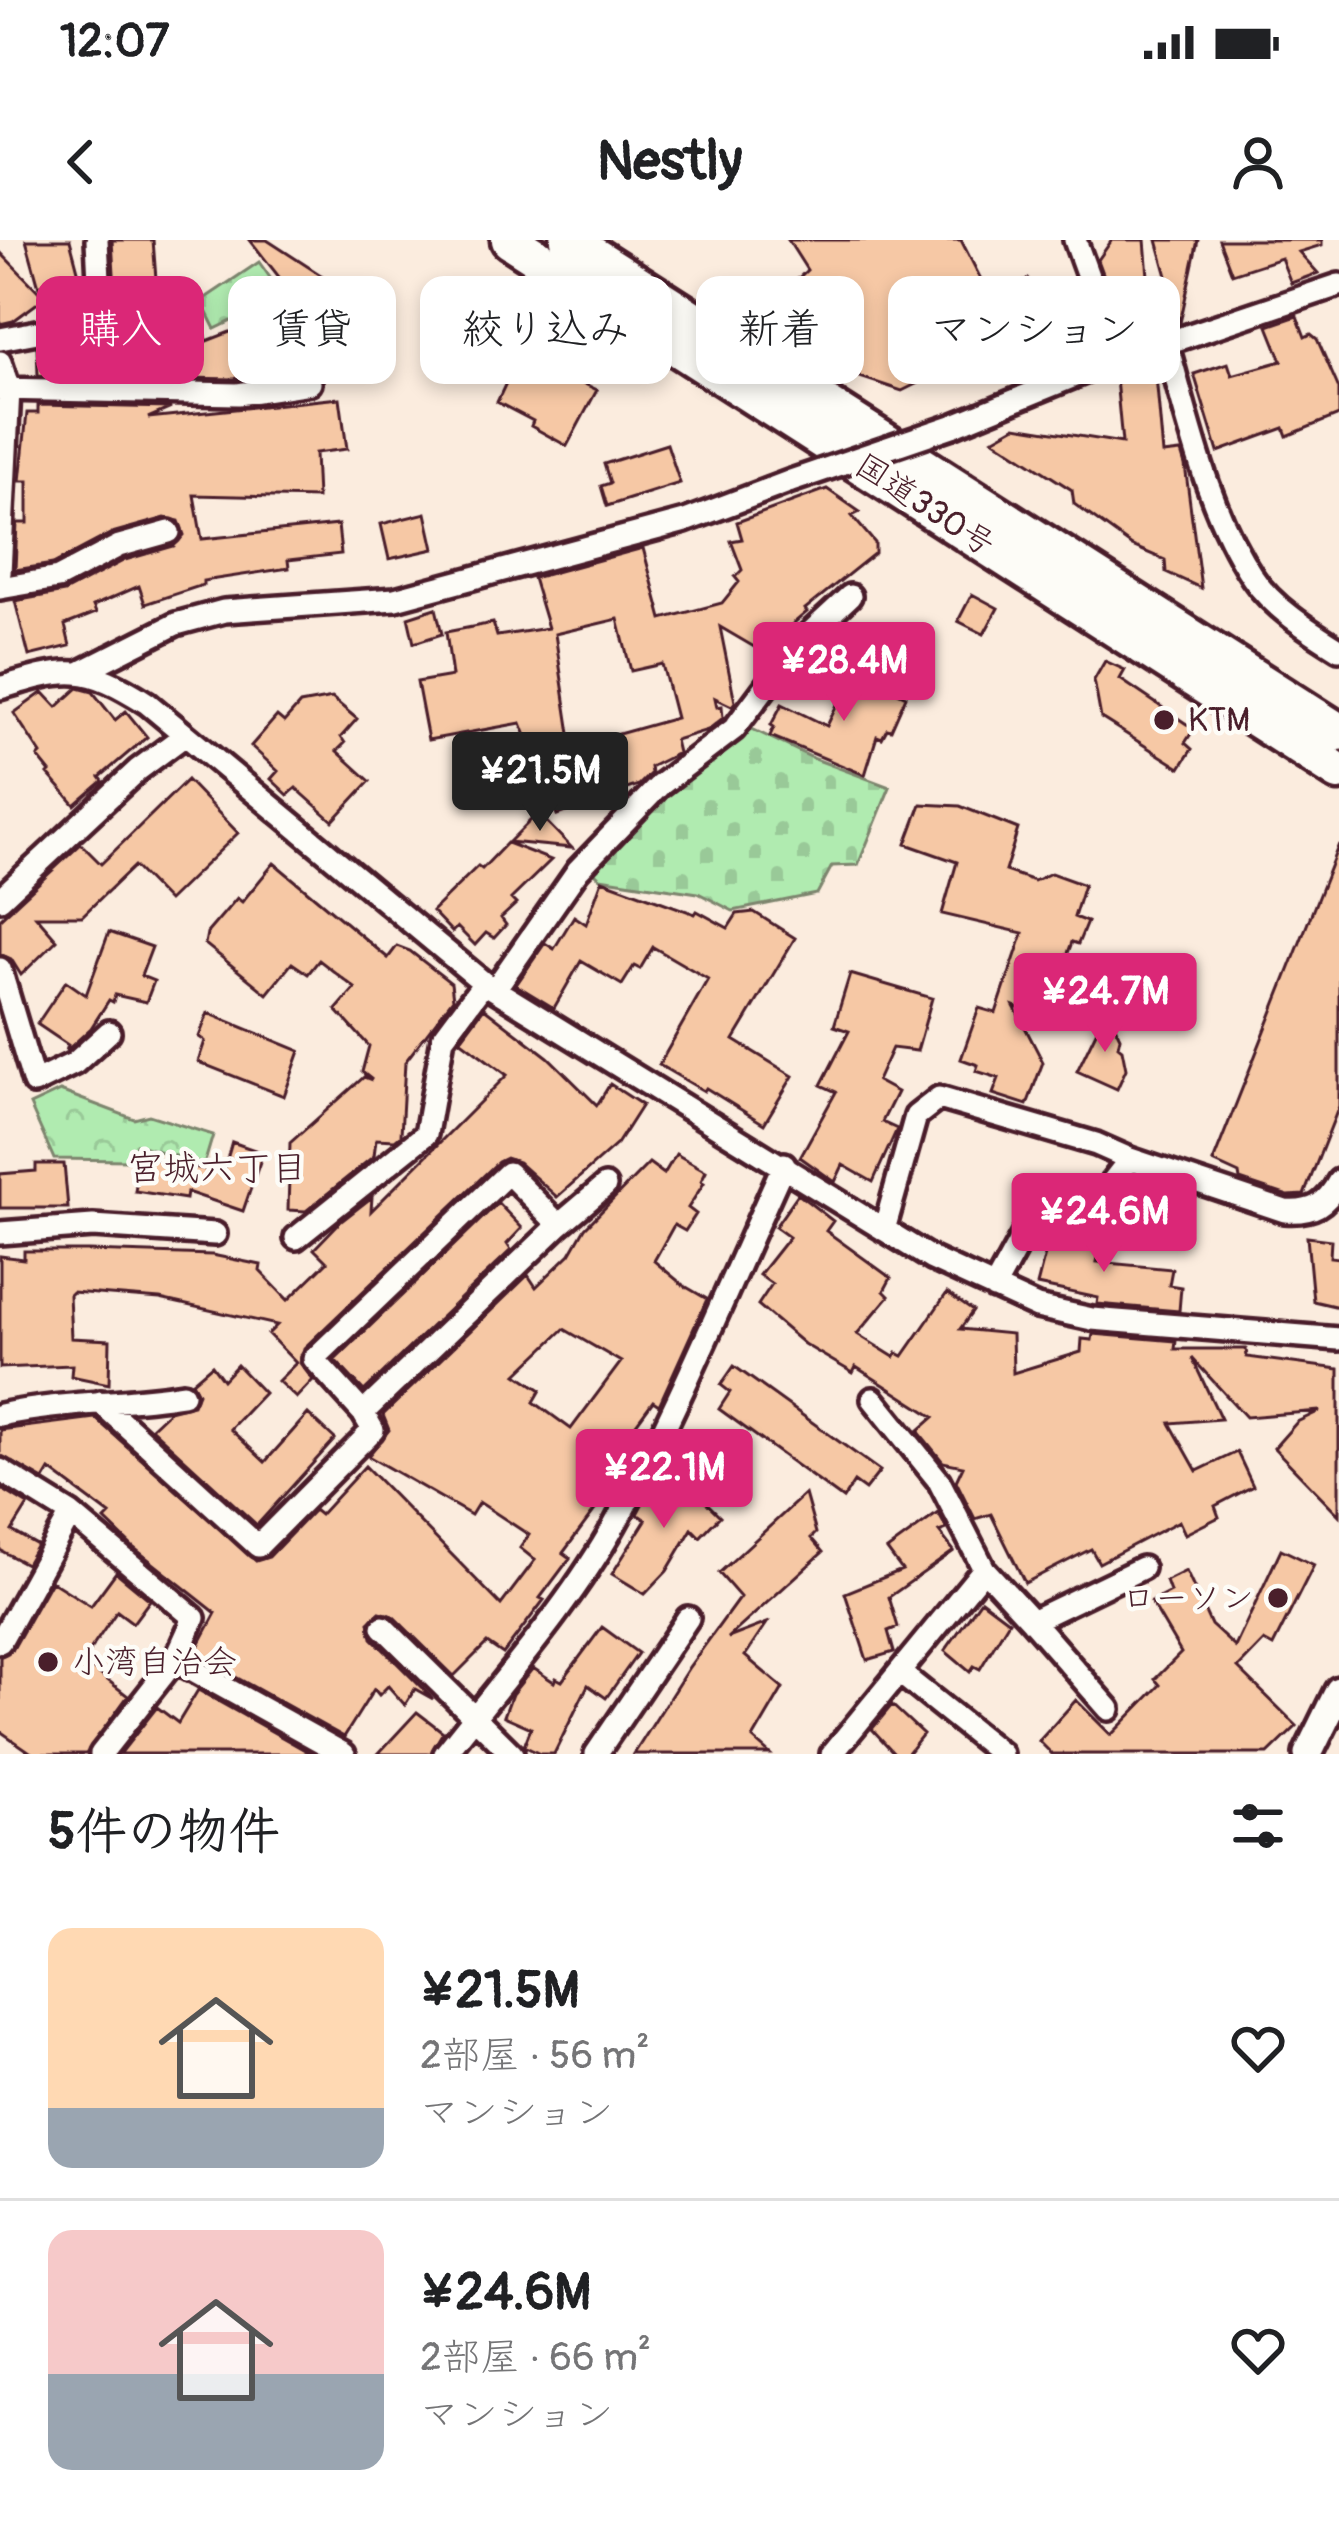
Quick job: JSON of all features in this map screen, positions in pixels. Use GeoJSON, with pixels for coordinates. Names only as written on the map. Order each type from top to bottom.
{"type":"FeatureCollection","features":[{"type":"Feature","properties":{"kind":"highway","name":"国道330号"},"geometry":{"type":"LineString","coordinates":[[510,240],[1339,772]]}},
{"type":"Feature","properties":{"kind":"highway","name":"国道330号"},"geometry":{"type":"LineString","coordinates":[[569,240],[1339,732]]}},
{"type":"Feature","properties":{"kind":"street"},"geometry":{"type":"LineString","coordinates":[[0,339],[100,320],[97,240]]}},
{"type":"Feature","properties":{"kind":"street"},"geometry":{"type":"LineString","coordinates":[[1075,240],[1088,276]]}},
{"type":"Feature","properties":{"kind":"street"},"geometry":{"type":"LineString","coordinates":[[1180,337],[1339,286]]}},
{"type":"Feature","properties":{"kind":"street"},"geometry":{"type":"LineString","coordinates":[[0,362],[4,389],[0,573]]}},
{"type":"Feature","properties":{"kind":"street"},"geometry":{"type":"LineString","coordinates":[[4,389],[238,394],[303,384]]}},
{"type":"Feature","properties":{"kind":"street"},"geometry":{"type":"LineString","coordinates":[[83,671],[176,624],[224,611],[395,599],[685,521],[1056,384]]}},
{"type":"Feature","properties":{"kind":"street"},"geometry":{"type":"LineString","coordinates":[[1178,384],[1207,488],[1254,582],[1339,650]]}},
{"type":"Feature","properties":{"kind":"street"},"geometry":{"type":"LineString","coordinates":[[0,588],[58,578],[119,546],[169,532]]}},
{"type":"Feature","properties":{"kind":"street"},"geometry":{"type":"LineString","coordinates":[[296,1238],[426,1134],[443,1038],[578,870],[659,786],[734,729],[798,644],[850,596]]}},
{"type":"Feature","properties":{"kind":"street"},"geometry":{"type":"LineString","coordinates":[[0,688],[44,674],[83,671],[112,680],[489,986],[884,1230],[994,1288],[1037,1307],[1092,1319],[1339,1339]]}},
{"type":"Feature","properties":{"kind":"street"},"geometry":{"type":"LineString","coordinates":[[0,899],[138,770],[185,735]]}},
{"type":"Feature","properties":{"kind":"street"},"geometry":{"type":"LineString","coordinates":[[0,969],[34,1083],[75,1063],[109,1032]]}},
{"type":"Feature","properties":{"kind":"street"},"geometry":{"type":"LineString","coordinates":[[884,1230],[916,1116],[939,1098],[1096,1144],[1130,1160],[1285,1211],[1308,1213],[1329,1199],[1339,1180]]}},
{"type":"Feature","properties":{"kind":"street"},"geometry":{"type":"LineString","coordinates":[[994,1288],[1034,1215],[1092,1208],[1130,1160]]}},
{"type":"Feature","properties":{"kind":"street"},"geometry":{"type":"LineString","coordinates":[[445,1754],[537,1636],[613,1527],[784,1164]]}},
{"type":"Feature","properties":{"kind":"street"},"geometry":{"type":"LineString","coordinates":[[100,1402],[257,1546],[373,1430],[314,1360],[508,1173],[559,1225]]}},
{"type":"Feature","properties":{"kind":"street"},"geometry":{"type":"LineString","coordinates":[[363,1413],[605,1186]]}},
{"type":"Feature","properties":{"kind":"street"},"geometry":{"type":"LineString","coordinates":[[0,1233],[93,1226],[215,1234]]}},
{"type":"Feature","properties":{"kind":"street"},"geometry":{"type":"LineString","coordinates":[[0,1415],[54,1404],[183,1394]]}},
{"type":"Feature","properties":{"kind":"street"},"geometry":{"type":"LineString","coordinates":[[873,1399],[939,1481],[984,1569],[1109,1709]]}},
{"type":"Feature","properties":{"kind":"street"},"geometry":{"type":"LineString","coordinates":[[0,1470],[71,1514],[194,1618],[176,1660],[101,1754]]}},
{"type":"Feature","properties":{"kind":"street"},"geometry":{"type":"LineString","coordinates":[[0,1642],[71,1514]]}},
{"type":"Feature","properties":{"kind":"street"},"geometry":{"type":"LineString","coordinates":[[1032,1621],[1142,1568]]}},
{"type":"Feature","properties":{"kind":"street"},"geometry":{"type":"LineString","coordinates":[[832,1754],[984,1569]]}},
{"type":"Feature","properties":{"kind":"street"},"geometry":{"type":"LineString","coordinates":[[596,1754],[688,1618]]}},
{"type":"Feature","properties":{"kind":"street"},"geometry":{"type":"LineString","coordinates":[[382,1627],[512,1754]]}},
{"type":"Feature","properties":{"kind":"street"},"geometry":{"type":"LineString","coordinates":[[176,1660],[344,1754]]}},
{"type":"Feature","properties":{"kind":"street"},"geometry":{"type":"LineString","coordinates":[[900,1673],[1001,1754]]}},
{"type":"Feature","properties":{"kind":"street"},"geometry":{"type":"LineString","coordinates":[[1308,1754],[1339,1691]]}},
{"type":"Feature","properties":{"kind":"green space"},"geometry":{"type":"Polygon","coordinates":[[[259,262],[269,276],[238,276],[259,262]]]}},
{"type":"Feature","properties":{"kind":"green space"},"geometry":{"type":"Polygon","coordinates":[[[228,283],[228,323],[215,329],[204,299],[228,283]]]}},
{"type":"Feature","properties":{"kind":"green space"},"geometry":{"type":"Polygon","coordinates":[[[752,729],[890,787],[858,865],[832,866],[817,894],[733,911],[698,893],[600,878],[593,871],[664,791],[752,729]]]}},
{"type":"Feature","properties":{"kind":"green space"},"geometry":{"type":"Polygon","coordinates":[[[60,1091],[134,1119],[149,1115],[213,1135],[204,1165],[136,1144],[130,1160],[54,1159],[30,1105],[60,1091]]]}},
{"type":"Feature","properties":{"kind":"building"},"geometry":{"type":"Polygon","coordinates":[[[26,240],[70,240],[79,276],[36,276],[26,240]]]}},
{"type":"Feature","properties":{"kind":"building"},"geometry":{"type":"Polygon","coordinates":[[[112,240],[153,240],[156,276],[114,276],[112,240]]]}},
{"type":"Feature","properties":{"kind":"building"},"geometry":{"type":"Polygon","coordinates":[[[250,240],[267,240],[322,276],[278,276],[250,240]]]}},
{"type":"Feature","properties":{"kind":"building"},"geometry":{"type":"Polygon","coordinates":[[[788,240],[961,240],[979,276],[888,276],[888,384],[916,384],[902,391],[864,378],[864,276],[801,276],[807,270],[788,240]]]}},
{"type":"Feature","properties":{"kind":"building"},"geometry":{"type":"Polygon","coordinates":[[[1112,240],[1145,240],[1148,276],[1104,276],[1098,260],[1112,240]]]}},
{"type":"Feature","properties":{"kind":"building"},"geometry":{"type":"Polygon","coordinates":[[[1157,240],[1198,240],[1180,323],[1180,276],[1167,276],[1157,240]]]}},
{"type":"Feature","properties":{"kind":"building"},"geometry":{"type":"Polygon","coordinates":[[[1219,240],[1322,240],[1322,245],[1299,252],[1318,273],[1291,283],[1281,258],[1232,274],[1219,240]]]}},
{"type":"Feature","properties":{"kind":"building"},"geometry":{"type":"Polygon","coordinates":[[[0,252],[36,289],[36,304],[13,321],[0,324],[0,252]]]}},
{"type":"Feature","properties":{"kind":"building"},"geometry":{"type":"Polygon","coordinates":[[[1297,316],[1305,337],[1311,334],[1317,339],[1339,389],[1339,415],[1287,436],[1284,428],[1218,452],[1194,374],[1228,363],[1232,375],[1282,361],[1268,326],[1297,316]]]}},
{"type":"Feature","properties":{"kind":"building"},"geometry":{"type":"Polygon","coordinates":[[[204,326],[207,341],[228,333],[228,379],[204,378],[204,326]]]}},
{"type":"Feature","properties":{"kind":"building"},"geometry":{"type":"Polygon","coordinates":[[[505,384],[584,384],[597,390],[567,446],[497,402],[505,384]]]}},
{"type":"Feature","properties":{"kind":"building"},"geometry":{"type":"Polygon","coordinates":[[[1116,384],[1157,384],[1163,454],[1181,452],[1185,465],[1201,588],[1166,572],[1165,560],[1132,546],[1074,504],[1072,490],[993,439],[1016,426],[1122,443],[1116,384]]]}},
{"type":"Feature","properties":{"kind":"building"},"geometry":{"type":"Polygon","coordinates":[[[340,398],[347,449],[315,453],[317,498],[194,495],[202,539],[338,525],[341,554],[288,560],[289,568],[203,581],[203,585],[145,604],[139,586],[93,606],[96,613],[65,625],[70,646],[29,656],[15,601],[64,592],[125,560],[174,546],[184,535],[179,521],[165,518],[112,533],[53,564],[15,570],[17,523],[28,523],[28,481],[20,481],[27,413],[38,413],[38,405],[171,408],[148,418],[340,398]]]}},
{"type":"Feature","properties":{"kind":"building"},"geometry":{"type":"Polygon","coordinates":[[[667,444],[680,483],[607,506],[601,486],[610,483],[604,464],[667,444]]]}},
{"type":"Feature","properties":{"kind":"building"},"geometry":{"type":"Polygon","coordinates":[[[827,489],[860,512],[852,516],[875,543],[875,553],[761,651],[720,627],[735,702],[732,706],[715,698],[723,718],[708,730],[675,740],[678,753],[650,767],[651,773],[639,785],[615,793],[617,780],[594,802],[557,815],[521,723],[428,740],[417,682],[452,676],[446,632],[493,623],[497,636],[548,628],[533,578],[643,548],[662,619],[722,603],[739,582],[735,577],[742,570],[731,541],[742,539],[737,522],[827,489]],[[618,619],[555,634],[572,747],[676,718],[662,664],[631,671],[618,619]]]}},
{"type":"Feature","properties":{"kind":"building"},"geometry":{"type":"Polygon","coordinates":[[[426,513],[434,549],[389,559],[381,524],[426,513]]]}},
{"type":"Feature","properties":{"kind":"building"},"geometry":{"type":"Polygon","coordinates":[[[972,594],[998,608],[984,634],[958,621],[972,594]]]}},
{"type":"Feature","properties":{"kind":"building"},"geometry":{"type":"Polygon","coordinates":[[[436,608],[442,634],[414,643],[408,617],[436,608]]]}},
{"type":"Feature","properties":{"kind":"building"},"geometry":{"type":"Polygon","coordinates":[[[1105,661],[1125,670],[1120,679],[1194,729],[1185,743],[1192,749],[1180,768],[1101,718],[1094,680],[1105,661]]]}},
{"type":"Feature","properties":{"kind":"building"},"geometry":{"type":"Polygon","coordinates":[[[853,671],[906,696],[891,730],[882,738],[877,736],[865,775],[770,736],[782,704],[827,726],[853,671]]]}},
{"type":"Feature","properties":{"kind":"building"},"geometry":{"type":"Polygon","coordinates":[[[78,688],[93,692],[115,720],[126,711],[147,737],[75,805],[48,774],[38,757],[41,754],[14,713],[43,692],[57,707],[78,688]]]}},
{"type":"Feature","properties":{"kind":"building"},"geometry":{"type":"Polygon","coordinates":[[[332,698],[357,719],[341,737],[345,743],[337,751],[370,781],[333,821],[296,788],[288,795],[271,779],[278,771],[251,746],[277,716],[284,722],[300,704],[332,698]]]}},
{"type":"Feature","properties":{"kind":"building"},"geometry":{"type":"Polygon","coordinates":[[[187,780],[238,833],[168,901],[134,866],[82,916],[36,916],[57,940],[21,975],[11,959],[0,954],[0,919],[81,844],[101,864],[187,780]]]}},
{"type":"Feature","properties":{"kind":"building"},"geometry":{"type":"Polygon","coordinates":[[[921,804],[960,806],[1018,829],[1005,871],[1034,881],[1051,873],[1084,885],[1074,917],[1087,922],[1078,944],[1072,942],[1056,986],[1062,989],[1051,1020],[1014,1006],[1043,1062],[1027,1105],[993,1094],[999,1078],[976,1071],[978,1065],[961,1059],[979,1008],[996,1013],[1023,933],[942,914],[957,862],[906,844],[921,804]]]}},
{"type":"Feature","properties":{"kind":"building"},"geometry":{"type":"Polygon","coordinates":[[[538,813],[572,848],[509,842],[538,813]]]}},
{"type":"Feature","properties":{"kind":"building"},"geometry":{"type":"Polygon","coordinates":[[[507,843],[551,860],[511,899],[516,904],[501,918],[506,925],[494,938],[486,933],[475,945],[457,927],[452,932],[432,911],[507,843]]]}},
{"type":"Feature","properties":{"kind":"building"},"geometry":{"type":"Polygon","coordinates":[[[1339,844],[1339,1106],[1304,1195],[1288,1196],[1240,1180],[1239,1174],[1213,1162],[1339,844]]]}},
{"type":"Feature","properties":{"kind":"building"},"geometry":{"type":"Polygon","coordinates":[[[274,863],[388,958],[397,946],[410,951],[451,983],[453,999],[405,1062],[401,1135],[395,1140],[376,1139],[374,1156],[306,1211],[288,1210],[290,1143],[364,1077],[372,1080],[362,1072],[369,1046],[336,1010],[355,988],[319,960],[308,974],[292,963],[267,994],[205,944],[207,933],[237,898],[242,902],[274,863]]]}},
{"type":"Feature","properties":{"kind":"building"},"geometry":{"type":"Polygon","coordinates":[[[602,880],[697,911],[728,928],[737,914],[754,912],[795,938],[734,1040],[793,1076],[764,1124],[659,1065],[708,979],[653,947],[640,969],[634,966],[622,985],[581,961],[554,1008],[516,985],[545,943],[554,949],[574,916],[586,924],[602,880]]]}},
{"type":"Feature","properties":{"kind":"building"},"geometry":{"type":"Polygon","coordinates":[[[109,932],[152,947],[141,976],[154,981],[146,1002],[115,995],[91,1028],[66,1051],[68,1045],[37,1024],[66,981],[86,995],[109,932]]]}},
{"type":"Feature","properties":{"kind":"building"},"geometry":{"type":"Polygon","coordinates":[[[850,974],[932,998],[917,1051],[892,1048],[877,1081],[897,1092],[882,1122],[897,1129],[873,1182],[843,1165],[835,1182],[800,1157],[836,1092],[821,1085],[849,1031],[834,1026],[850,974]]]}},
{"type":"Feature","properties":{"kind":"building"},"geometry":{"type":"Polygon","coordinates":[[[484,1008],[548,1057],[597,1105],[610,1084],[642,1105],[617,1144],[557,1197],[518,1162],[506,1158],[498,1162],[304,1348],[300,1363],[313,1380],[296,1398],[278,1381],[296,1363],[268,1334],[277,1325],[160,1299],[69,1295],[71,1338],[110,1340],[109,1384],[71,1376],[72,1365],[0,1368],[0,1256],[24,1259],[24,1251],[212,1255],[261,1265],[260,1271],[288,1300],[327,1262],[314,1249],[340,1222],[372,1197],[371,1211],[507,1075],[460,1040],[484,1008]]]}},
{"type":"Feature","properties":{"kind":"building"},"geometry":{"type":"Polygon","coordinates":[[[1107,1009],[1120,1037],[1118,1046],[1126,1069],[1117,1089],[1077,1071],[1107,1009]]]}},
{"type":"Feature","properties":{"kind":"building"},"geometry":{"type":"Polygon","coordinates":[[[208,1013],[300,1051],[284,1096],[198,1062],[205,1041],[199,1037],[208,1013]]]}},
{"type":"Feature","properties":{"kind":"building"},"geometry":{"type":"Polygon","coordinates":[[[232,1142],[263,1153],[243,1211],[187,1192],[186,1199],[135,1191],[138,1171],[147,1172],[150,1158],[223,1173],[232,1142]]]}},
{"type":"Feature","properties":{"kind":"building"},"geometry":{"type":"Polygon","coordinates":[[[676,1154],[706,1171],[688,1208],[696,1214],[685,1231],[674,1225],[654,1261],[707,1299],[659,1405],[653,1401],[616,1451],[625,1456],[624,1476],[612,1499],[606,1495],[563,1553],[570,1558],[503,1654],[487,1643],[454,1676],[393,1616],[380,1612],[369,1622],[372,1638],[433,1699],[415,1689],[405,1705],[388,1686],[379,1695],[374,1689],[344,1737],[194,1654],[216,1613],[134,1548],[105,1520],[110,1515],[50,1470],[44,1480],[0,1455],[0,1430],[95,1418],[256,1561],[269,1557],[314,1510],[320,1515],[365,1466],[501,1605],[535,1560],[520,1548],[529,1535],[479,1502],[471,1515],[368,1456],[389,1430],[383,1415],[528,1275],[536,1287],[649,1163],[664,1174],[676,1154]],[[564,1329],[517,1374],[541,1390],[534,1402],[571,1429],[621,1362],[564,1329]]]}},
{"type":"Feature","properties":{"kind":"building"},"geometry":{"type":"Polygon","coordinates":[[[36,1164],[64,1164],[68,1208],[0,1208],[0,1174],[36,1171],[36,1164]]]}},
{"type":"Feature","properties":{"kind":"building"},"geometry":{"type":"Polygon","coordinates":[[[798,1194],[833,1221],[826,1231],[891,1278],[884,1291],[889,1296],[857,1334],[894,1357],[897,1353],[903,1356],[947,1293],[973,1311],[960,1329],[1012,1334],[1013,1373],[1081,1352],[1082,1339],[1092,1340],[1093,1334],[1176,1341],[1175,1349],[1246,1349],[1247,1357],[1339,1369],[1339,1515],[1274,1448],[1297,1422],[1320,1411],[1246,1417],[1192,1358],[1221,1419],[1170,1423],[1197,1471],[1237,1452],[1253,1486],[1215,1506],[1219,1517],[1185,1534],[1179,1521],[1099,1563],[1091,1549],[1025,1583],[991,1514],[975,1519],[956,1481],[963,1466],[943,1462],[918,1431],[934,1417],[856,1367],[853,1373],[804,1344],[758,1305],[772,1284],[759,1275],[789,1237],[775,1227],[798,1194]]]}},
{"type":"Feature","properties":{"kind":"building"},"geometry":{"type":"Polygon","coordinates":[[[498,1203],[522,1228],[507,1244],[511,1250],[364,1391],[335,1360],[498,1203]]]}},
{"type":"Feature","properties":{"kind":"building"},"geometry":{"type":"Polygon","coordinates":[[[1064,1228],[1102,1238],[1097,1262],[1172,1269],[1169,1285],[1181,1287],[1179,1311],[1097,1304],[1098,1298],[1037,1285],[1051,1231],[1064,1228]]]}},
{"type":"Feature","properties":{"kind":"building"},"geometry":{"type":"Polygon","coordinates":[[[1307,1237],[1331,1240],[1330,1257],[1339,1258],[1339,1307],[1313,1301],[1307,1237]]]}},
{"type":"Feature","properties":{"kind":"building"},"geometry":{"type":"Polygon","coordinates":[[[212,1365],[223,1380],[237,1365],[264,1393],[230,1429],[265,1462],[308,1414],[335,1439],[257,1525],[151,1428],[169,1411],[193,1405],[198,1393],[192,1382],[212,1365]]]}},
{"type":"Feature","properties":{"kind":"building"},"geometry":{"type":"Polygon","coordinates":[[[734,1366],[880,1471],[865,1490],[854,1482],[843,1499],[719,1409],[730,1392],[721,1385],[734,1366]]]}},
{"type":"Feature","properties":{"kind":"building"},"geometry":{"type":"Polygon","coordinates":[[[673,1470],[720,1516],[700,1537],[692,1529],[667,1571],[645,1594],[612,1574],[646,1520],[637,1514],[647,1495],[673,1470]]]}},
{"type":"Feature","properties":{"kind":"building"},"geometry":{"type":"Polygon","coordinates":[[[0,1488],[28,1505],[12,1531],[37,1545],[26,1564],[0,1550],[0,1488]]]}},
{"type":"Feature","properties":{"kind":"building"},"geometry":{"type":"Polygon","coordinates":[[[805,1494],[816,1533],[811,1538],[823,1552],[728,1638],[767,1623],[745,1656],[783,1688],[753,1739],[770,1754],[634,1754],[740,1597],[719,1573],[805,1494]]]}},
{"type":"Feature","properties":{"kind":"building"},"geometry":{"type":"Polygon","coordinates":[[[938,1513],[947,1529],[939,1532],[954,1551],[889,1597],[898,1627],[888,1631],[894,1652],[867,1660],[845,1593],[902,1570],[887,1550],[938,1513]]]}},
{"type":"Feature","properties":{"kind":"building"},"geometry":{"type":"Polygon","coordinates":[[[1281,1549],[1314,1565],[1273,1646],[1264,1641],[1238,1668],[1297,1726],[1268,1754],[1052,1754],[1039,1741],[1076,1700],[1111,1735],[1160,1685],[1155,1679],[1181,1653],[1151,1602],[1170,1592],[1166,1581],[1186,1571],[1211,1625],[1235,1647],[1281,1549]]]}},
{"type":"Feature","properties":{"kind":"building"},"geometry":{"type":"Polygon","coordinates":[[[116,1572],[150,1600],[133,1623],[117,1611],[83,1661],[128,1696],[86,1754],[33,1754],[0,1731],[0,1657],[13,1649],[51,1581],[91,1606],[116,1572]]]}},
{"type":"Feature","properties":{"kind":"building"},"geometry":{"type":"Polygon","coordinates":[[[981,1600],[1009,1621],[980,1669],[974,1666],[970,1672],[945,1651],[981,1600]]]}},
{"type":"Feature","properties":{"kind":"building"},"geometry":{"type":"Polygon","coordinates":[[[602,1627],[638,1653],[606,1698],[588,1685],[554,1754],[540,1754],[524,1746],[531,1728],[504,1716],[512,1694],[533,1668],[554,1682],[556,1678],[562,1681],[602,1627]]]}},
{"type":"Feature","properties":{"kind":"building"},"geometry":{"type":"Polygon","coordinates":[[[198,1690],[312,1754],[120,1754],[157,1707],[178,1723],[198,1690]]]}},
{"type":"Feature","properties":{"kind":"building"},"geometry":{"type":"Polygon","coordinates":[[[892,1705],[923,1734],[907,1754],[895,1754],[872,1729],[892,1705]]]}},
{"type":"Feature","properties":{"kind":"building"},"geometry":{"type":"Polygon","coordinates":[[[417,1712],[443,1732],[430,1754],[378,1754],[417,1712]]]}},
{"type":"Feature","properties":{"kind":"place","name":"KTM"},"geometry":{"type":"Point","coordinates":[1164,720]}},
{"type":"Feature","properties":{"kind":"place","name":"ローソン"},"geometry":{"type":"Point","coordinates":[1278,1598]}},
{"type":"Feature","properties":{"kind":"place","name":"小湾自治会"},"geometry":{"type":"Point","coordinates":[48,1662]}},
{"type":"Feature","properties":{"kind":"district","name":"宮城六丁目"},"geometry":{"type":"Point","coordinates":[217,1168]}}]}
